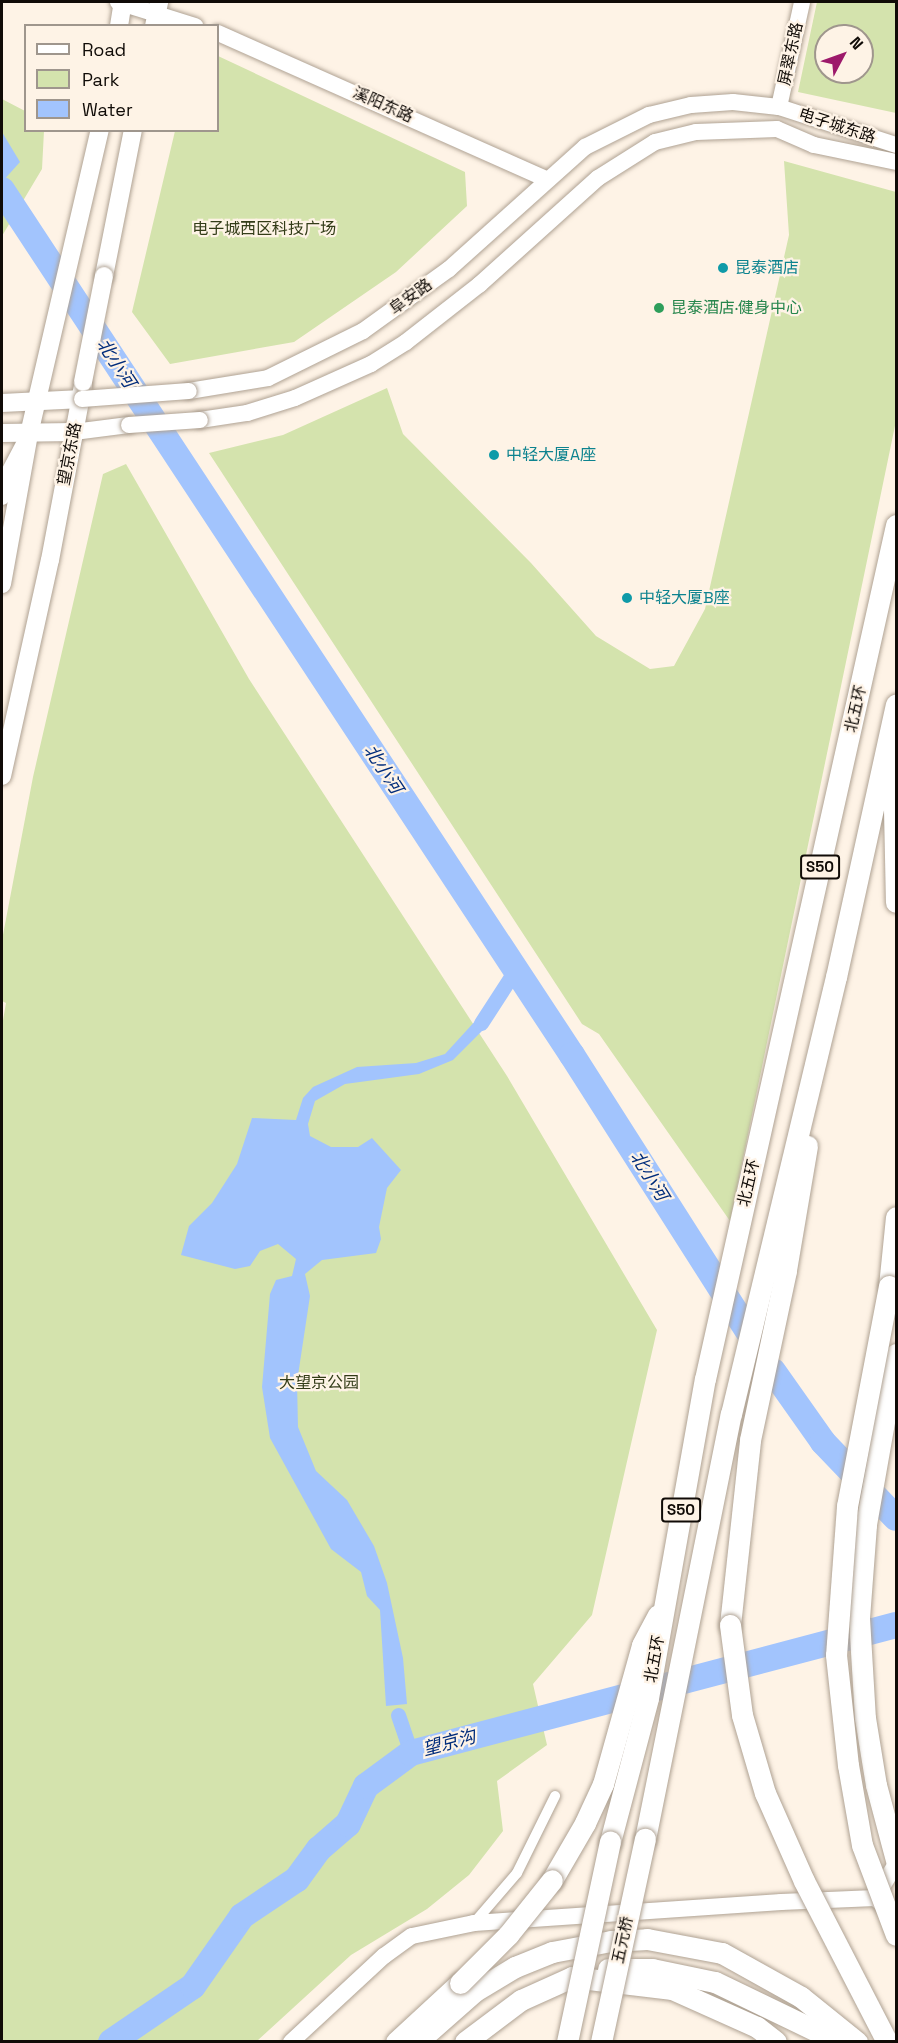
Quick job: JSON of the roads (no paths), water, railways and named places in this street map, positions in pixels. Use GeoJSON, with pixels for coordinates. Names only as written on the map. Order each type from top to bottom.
{"type":"FeatureCollection","features":[{"type":"Feature","properties":{"kind":"highway","name":"北五环"},"geometry":{"type":"LineString","coordinates":[[610,1842],[648,1698],[650,1643],[664,1604],[705,1379],[897,525]]}},
{"type":"Feature","properties":{"kind":"highway","name":"北五环"},"geometry":{"type":"LineString","coordinates":[[645,1839],[731,1414],[769,1247],[836,978],[894,715]]}},
{"type":"Feature","properties":{"kind":"highway"},"geometry":{"type":"LineString","coordinates":[[894,715],[897,902]]}},
{"type":"Feature","properties":{"kind":"highway"},"geometry":{"type":"LineString","coordinates":[[836,978],[786,1270],[750,1440],[730,1625],[742,1715],[765,1793],[804,1881],[887,2042]]}},
{"type":"Feature","properties":{"kind":"highway"},"geometry":{"type":"LineString","coordinates":[[897,1217],[889,1286],[847,1506],[836,1655],[848,1765],[862,1845],[897,1935]]}},
{"type":"Feature","properties":{"kind":"highway"},"geometry":{"type":"LineString","coordinates":[[897,1354],[866,1525],[859,1618],[865,1718],[876,1785],[897,1860]]}},
{"type":"Feature","properties":{"kind":"highway"},"geometry":{"type":"LineString","coordinates":[[396,2042],[508,1935],[552,1880],[585,1823],[603,1784],[626,1702],[650,1643]]}},
{"type":"Feature","properties":{"kind":"highway","name":"五元桥"},"geometry":{"type":"LineString","coordinates":[[601,2042],[645,1839]]}},
{"type":"Feature","properties":{"kind":"highway","name":"五元桥"},"geometry":{"type":"LineString","coordinates":[[567,2042],[610,1842]]}},
{"type":"Feature","properties":{"kind":"highway"},"geometry":{"type":"LineString","coordinates":[[417,2042],[475,1991],[515,1967],[552,1952],[610,1941],[647,1939],[722,1953],[801,1997],[857,2042]]}},
{"type":"Feature","properties":{"kind":"highway"},"geometry":{"type":"LineString","coordinates":[[465,2042],[521,2000],[572,1977],[610,1968],[652,1969],[715,1982],[839,2042]]}},
{"type":"Feature","properties":{"kind":"highway"},"geometry":{"type":"LineString","coordinates":[[572,1977],[672,1989],[710,2004],[776,2042]]}},
{"type":"Feature","properties":{"kind":"main road"},"geometry":{"type":"LineString","coordinates":[[119,24],[121,2],[189,24]]}},
{"type":"Feature","properties":{"kind":"main road","name":"屏翠东路"},"geometry":{"type":"LineString","coordinates":[[779,107],[802,2]]}},
{"type":"Feature","properties":{"kind":"main road","name":"溪阳东路"},"geometry":{"type":"LineString","coordinates":[[219,33],[546,179]]}},
{"type":"Feature","properties":{"kind":"main road","name":"阜安路"},"geometry":{"type":"LineString","coordinates":[[2,403],[37,403],[82,391],[189,391],[268,378],[363,332],[449,269],[546,179],[585,147],[649,115],[691,105],[733,102],[779,107]]}},
{"type":"Feature","properties":{"kind":"main road","name":"电子城东路"},"geometry":{"type":"LineString","coordinates":[[779,107],[897,145]]}},
{"type":"Feature","properties":{"kind":"main road","name":"电子城东路"},"geometry":{"type":"LineString","coordinates":[[777,129],[814,145],[897,162]]}},
{"type":"Feature","properties":{"kind":"main road","name":"阜安路"},"geometry":{"type":"LineString","coordinates":[[74,432],[200,420],[247,413],[296,398],[346,378],[397,348],[479,285],[590,185],[632,153],[655,142],[696,132],[777,129]]}},
{"type":"Feature","properties":{"kind":"main road"},"geometry":{"type":"LineString","coordinates":[[2,585],[29,434],[100,132]]}},
{"type":"Feature","properties":{"kind":"main road","name":"望京东路"},"geometry":{"type":"LineString","coordinates":[[2,776],[74,432],[133,132]]}},
{"type":"Feature","properties":{"kind":"main road"},"geometry":{"type":"LineString","coordinates":[[2,434],[74,432]]}},
{"type":"Feature","properties":{"kind":"main road"},"geometry":{"type":"LineString","coordinates":[[2,497],[5,480],[29,434]]}},
{"type":"Feature","properties":{"kind":"main road"},"geometry":{"type":"LineString","coordinates":[[875,1898],[897,1864]]}},
{"type":"Feature","properties":{"kind":"main road"},"geometry":{"type":"LineString","coordinates":[[291,2042],[384,1956],[412,1936],[474,1923],[875,1898],[897,1916]]}},
{"type":"Feature","properties":{"kind":"street"},"geometry":{"type":"LineString","coordinates":[[474,1923],[517,1873],[555,1796]]}},
{"type":"Feature","properties":{"kind":"water"},"geometry":{"type":"Polygon","coordinates":[[[2,132],[20,162],[2,182],[2,132]]]}},
{"type":"Feature","properties":{"kind":"water"},"geometry":{"type":"Polygon","coordinates":[[[477,1019],[485,1028],[453,1060],[419,1074],[345,1084],[315,1101],[308,1124],[310,1136],[331,1147],[358,1147],[372,1138],[401,1170],[387,1188],[379,1227],[381,1239],[376,1253],[322,1260],[305,1274],[310,1296],[297,1382],[298,1427],[316,1471],[347,1500],[374,1546],[387,1583],[403,1658],[407,1704],[386,1706],[380,1610],[367,1596],[361,1572],[331,1549],[270,1438],[262,1387],[270,1294],[276,1280],[292,1276],[296,1259],[278,1244],[260,1251],[250,1266],[235,1269],[181,1255],[189,1226],[212,1203],[237,1164],[252,1118],[296,1120],[303,1098],[313,1087],[357,1067],[416,1063],[445,1054],[477,1019]]]}},
{"type":"Feature","properties":{"kind":"waterway","name":"北小河"},"geometry":{"type":"LineString","coordinates":[[2,190],[572,1055],[760,1350]]}},
{"type":"Feature","properties":{"kind":"waterway"},"geometry":{"type":"LineString","coordinates":[[481,1023],[516,969]]}},
{"type":"Feature","properties":{"kind":"waterway","name":"北小河"},"geometry":{"type":"LineString","coordinates":[[773,1371],[823,1442],[896,1518]]}},
{"type":"Feature","properties":{"kind":"waterway","name":"望京沟"},"geometry":{"type":"LineString","coordinates":[[111,2042],[193,1986],[242,1916],[297,1879],[319,1849],[348,1824],[366,1786],[411,1753],[896,1625]]}},
{"type":"Feature","properties":{"kind":"waterway"},"geometry":{"type":"LineString","coordinates":[[398,1715],[411,1753]]}},
{"type":"Feature","properties":{"kind":"place","name":"昆泰酒店"},"geometry":{"type":"Point","coordinates":[723,268]}},
{"type":"Feature","properties":{"kind":"place","name":"昆泰酒店·健身中心"},"geometry":{"type":"Point","coordinates":[659,308]}},
{"type":"Feature","properties":{"kind":"place","name":"中轻大厦A座"},"geometry":{"type":"Point","coordinates":[494,455]}},
{"type":"Feature","properties":{"kind":"place","name":"中轻大厦B座"},"geometry":{"type":"Point","coordinates":[627,598]}},
{"type":"Feature","properties":{"kind":"park label","name":"电子城西区科技广场"},"geometry":{"type":"Point","coordinates":[264,229]}},
{"type":"Feature","properties":{"kind":"park label","name":"大望京公园"},"geometry":{"type":"Point","coordinates":[319,1383]}}]}
